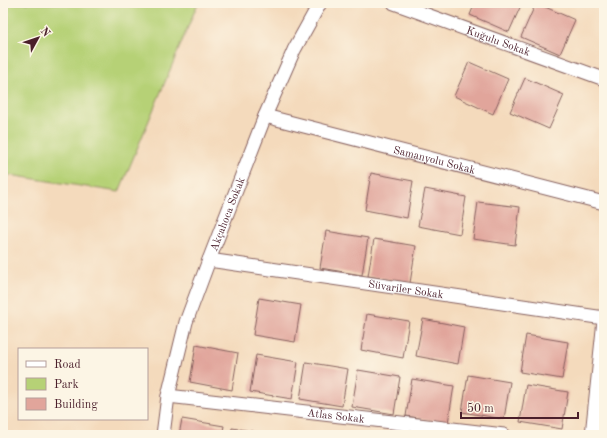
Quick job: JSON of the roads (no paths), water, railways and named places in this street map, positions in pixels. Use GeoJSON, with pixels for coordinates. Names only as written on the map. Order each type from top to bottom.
{"type":"FeatureCollection","features":[{"type":"Feature","properties":{"kind":"street","name":"Akçahoca Sokak"},"geometry":{"type":"LineString","coordinates":[[163,435],[168,396],[186,322],[265,116],[294,50],[320,3]]}},
{"type":"Feature","properties":{"kind":"street","name":"Kuğulu Sokak"},"geometry":{"type":"LineString","coordinates":[[394,3],[604,79]]}},
{"type":"Feature","properties":{"kind":"street","name":"Samanyolu Sokak"},"geometry":{"type":"LineString","coordinates":[[265,116],[604,203]]}},
{"type":"Feature","properties":{"kind":"street","name":"Süvariler Sokak"},"geometry":{"type":"LineString","coordinates":[[209,260],[604,319]]}},
{"type":"Feature","properties":{"kind":"street"},"geometry":{"type":"LineString","coordinates":[[592,435],[604,319]]}},
{"type":"Feature","properties":{"kind":"street","name":"Atlas Sokak"},"geometry":{"type":"LineString","coordinates":[[168,396],[504,435]]}}]}
